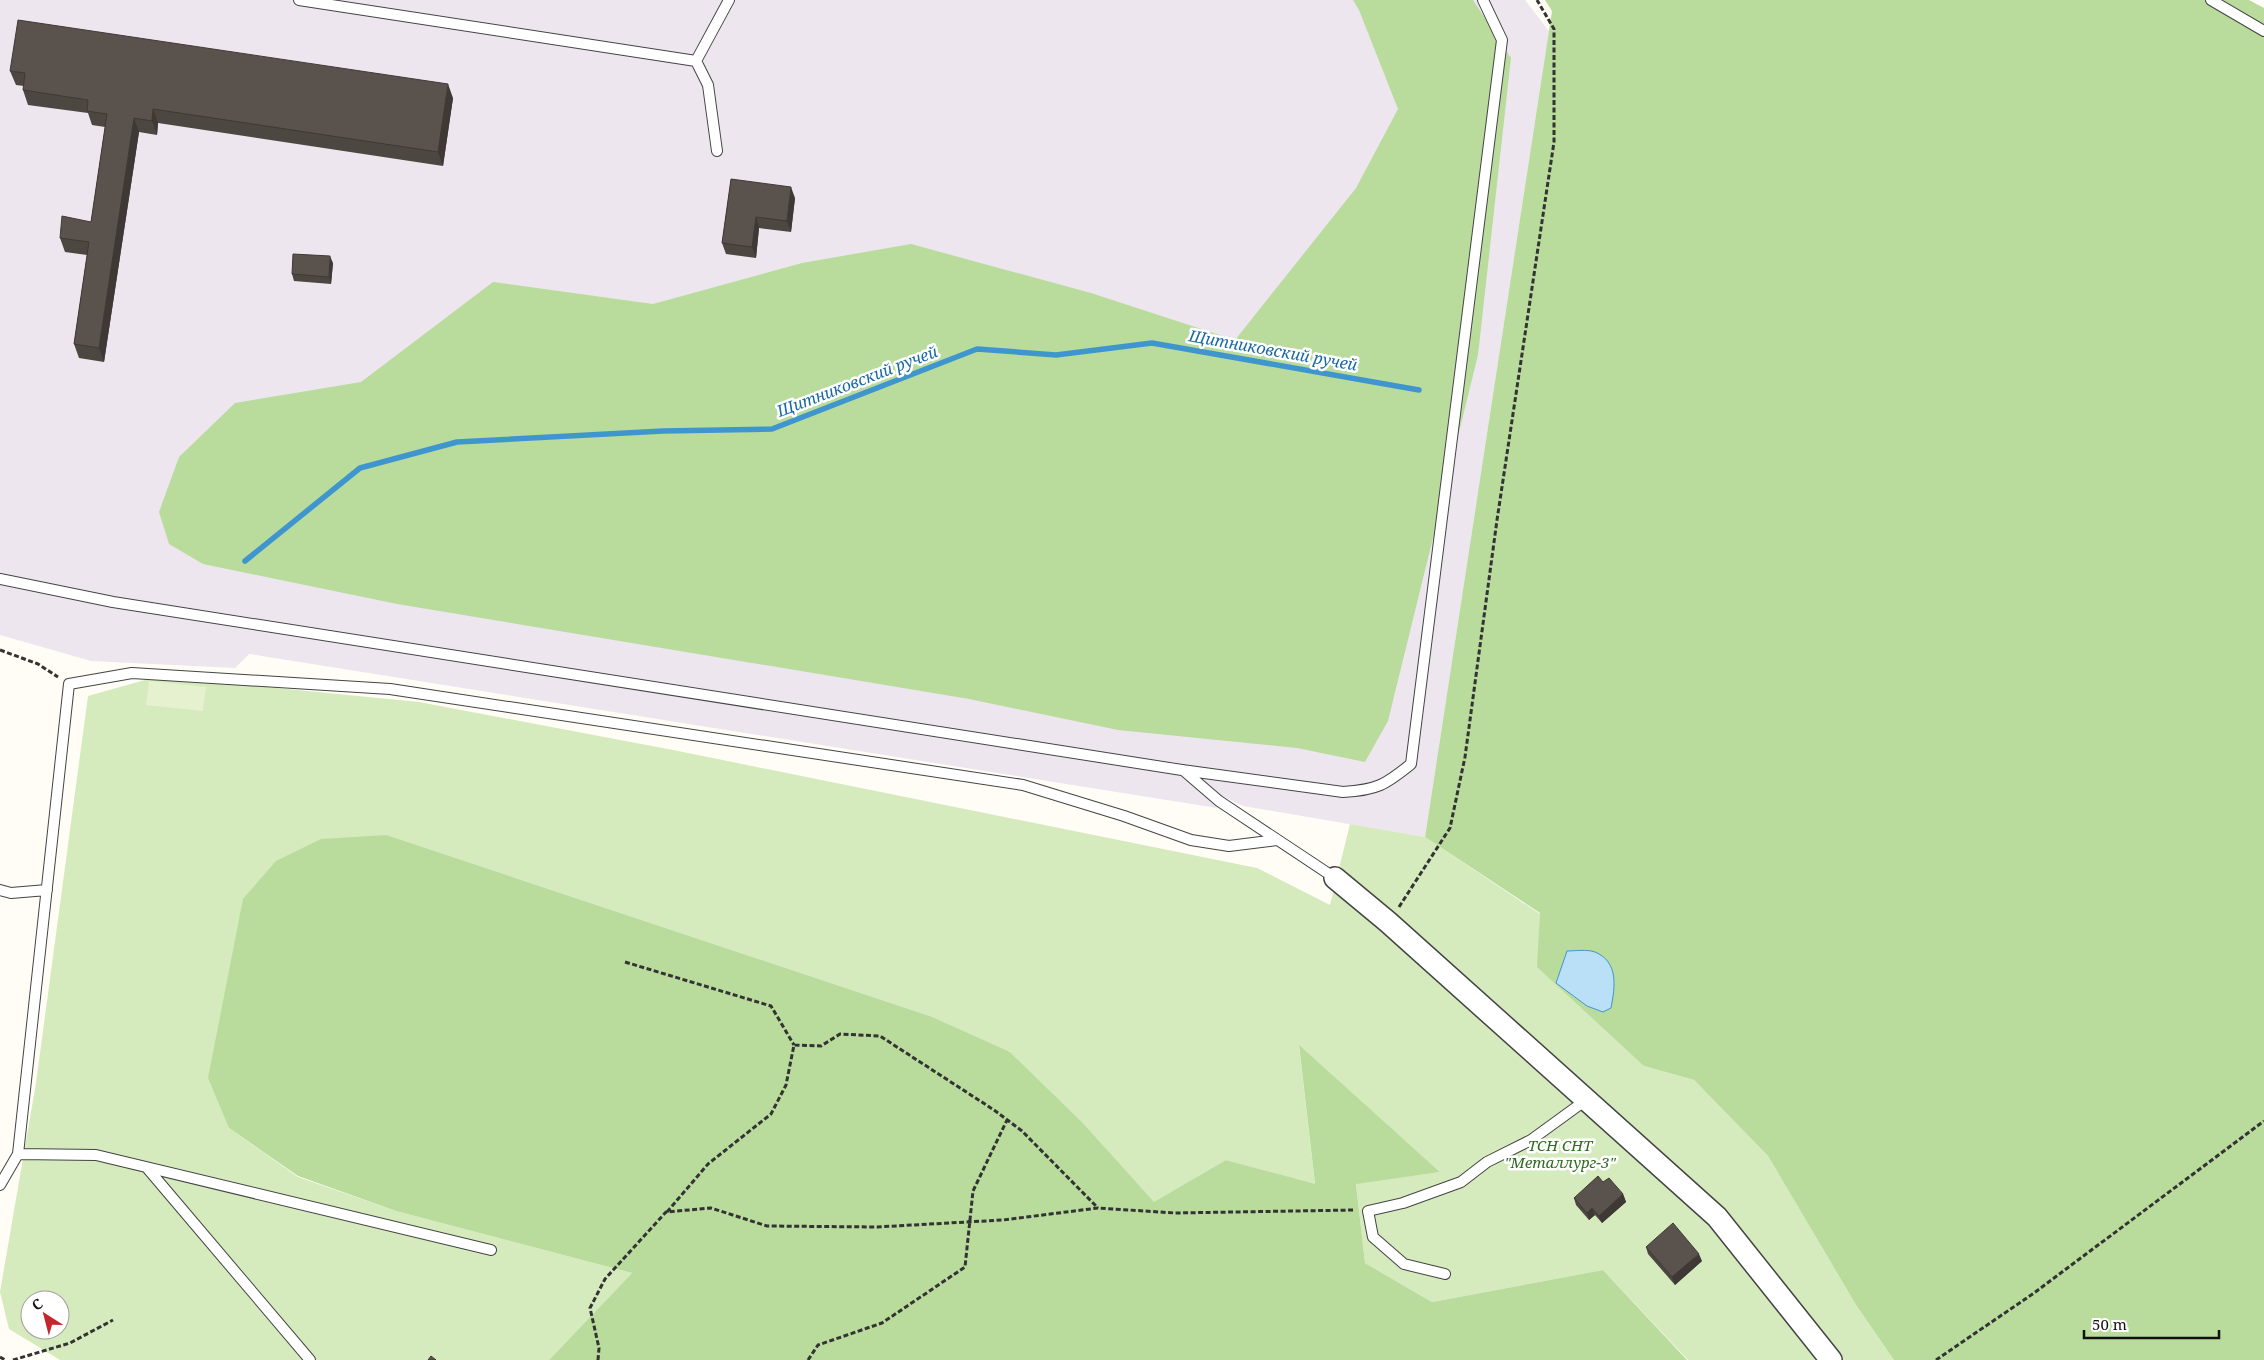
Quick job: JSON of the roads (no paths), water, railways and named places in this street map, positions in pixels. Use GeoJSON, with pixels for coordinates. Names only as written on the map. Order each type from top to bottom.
{"type":"FeatureCollection","features":[{"type":"Feature","properties":{"kind":"street"},"geometry":{"type":"LineString","coordinates":[[1335,878],[1388,922],[1718,1217],[1831,1360]]}},
{"type":"Feature","properties":{"kind":"lane"},"geometry":{"type":"LineString","coordinates":[[299,0],[696,61]]}},
{"type":"Feature","properties":{"kind":"lane"},"geometry":{"type":"LineString","coordinates":[[696,61],[730,0]]}},
{"type":"Feature","properties":{"kind":"lane"},"geometry":{"type":"LineString","coordinates":[[0,579],[114,602],[1182,770],[1343,792],[1369,790],[1382,785],[1411,764],[1502,40],[1483,0]]}},
{"type":"Feature","properties":{"kind":"lane"},"geometry":{"type":"LineString","coordinates":[[2211,0],[2264,31]]}},
{"type":"Feature","properties":{"kind":"lane"},"geometry":{"type":"LineString","coordinates":[[696,61],[708,85],[717,151]]}},
{"type":"Feature","properties":{"kind":"lane"},"geometry":{"type":"LineString","coordinates":[[0,1185],[18,1154],[69,684],[132,673],[390,690],[1023,785],[1124,816],[1191,840],[1229,846],[1276,840]]}},
{"type":"Feature","properties":{"kind":"lane"},"geometry":{"type":"LineString","coordinates":[[1182,770],[1220,802],[1335,878]]}},
{"type":"Feature","properties":{"kind":"lane"},"geometry":{"type":"LineString","coordinates":[[0,890],[11,893],[47,890]]}},
{"type":"Feature","properties":{"kind":"lane"},"geometry":{"type":"LineString","coordinates":[[1445,1274],[1404,1264],[1373,1237],[1368,1211],[1403,1203],[1461,1182],[1487,1162],[1531,1140],[1586,1100]]}},
{"type":"Feature","properties":{"kind":"lane"},"geometry":{"type":"LineString","coordinates":[[18,1154],[96,1155],[491,1250]]}},
{"type":"Feature","properties":{"kind":"lane"},"geometry":{"type":"LineString","coordinates":[[148,1169],[310,1360]]}},
{"type":"Feature","properties":{"kind":"water"},"geometry":{"type":"Polygon","coordinates":[[[1567,951],[1592,951],[1603,956],[1608,962],[1614,976],[1611,1008],[1603,1012],[1587,1006],[1556,983],[1567,951]]]}},
{"type":"Feature","properties":{"kind":"waterway","name":"Щитниковский ручей"},"geometry":{"type":"LineString","coordinates":[[245,561],[360,468],[457,442],[663,431],[772,429],[977,349],[1056,355],[1152,343],[1419,390]]}},
{"type":"Feature","properties":{"kind":"park label","name":"ТСН СНТ \"Металлург-3\""},"geometry":{"type":"Point","coordinates":[1560,1154]}}]}
